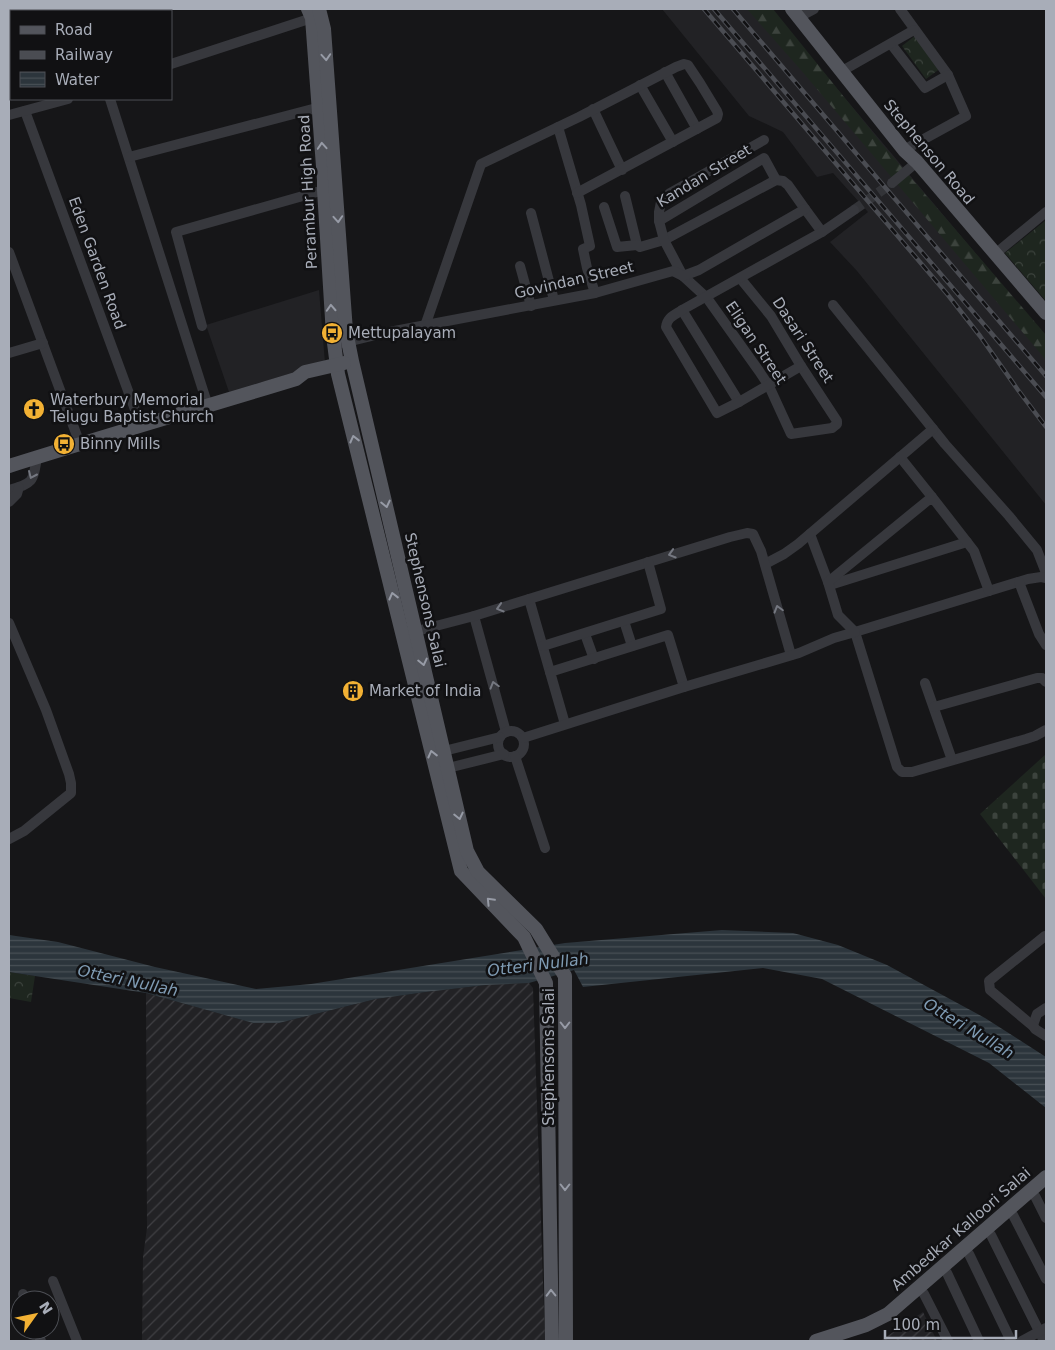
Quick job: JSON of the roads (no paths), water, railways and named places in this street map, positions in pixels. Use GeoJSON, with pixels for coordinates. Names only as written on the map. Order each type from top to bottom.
{"type":"FeatureCollection","features":[{"type":"Feature","properties":{"kind":"main road","name":"Perambur High Road"},"geometry":{"type":"LineString","coordinates":[[313,12],[346,331],[337,369]]}},
{"type":"Feature","properties":{"kind":"main road","name":"Stephenson Road"},"geometry":{"type":"LineString","coordinates":[[796,13],[904,150],[917,162],[1046,313]]}},
{"type":"Feature","properties":{"kind":"main road","name":"Perambur High Road"},"geometry":{"type":"LineString","coordinates":[[329,174],[324,190],[333,335],[342,344],[353,366]]}},
{"type":"Feature","properties":{"kind":"main road"},"geometry":{"type":"LineString","coordinates":[[9,466],[208,406],[296,378],[305,372],[353,366]]}},
{"type":"Feature","properties":{"kind":"main road","name":"Stephensons Salai"},"geometry":{"type":"LineString","coordinates":[[353,366],[467,851],[478,872],[536,929],[565,976],[566,1341]]}},
{"type":"Feature","properties":{"kind":"main road","name":"Stephensons Salai"},"geometry":{"type":"LineString","coordinates":[[337,369],[461,871],[524,936],[546,983],[552,1341]]}},
{"type":"Feature","properties":{"kind":"main road","name":"Ambedkar Kalloori Salai"},"geometry":{"type":"LineString","coordinates":[[844,1341],[869,1334],[890,1322],[921,1291],[1046,1177]]}},
{"type":"Feature","properties":{"kind":"main road","name":"Ambedkar Kalloori Salai"},"geometry":{"type":"LineString","coordinates":[[816,1341],[866,1325],[888,1314],[947,1273],[1046,1186]]}},
{"type":"Feature","properties":{"kind":"street"},"geometry":{"type":"LineString","coordinates":[[796,13],[814,9]]}},
{"type":"Feature","properties":{"kind":"street"},"geometry":{"type":"LineString","coordinates":[[900,9],[948,75],[966,116],[904,150]]}},
{"type":"Feature","properties":{"kind":"street"},"geometry":{"type":"LineString","coordinates":[[172,64],[313,12]]}},
{"type":"Feature","properties":{"kind":"street"},"geometry":{"type":"LineString","coordinates":[[842,71],[914,30]]}},
{"type":"Feature","properties":{"kind":"street"},"geometry":{"type":"LineString","coordinates":[[891,44],[925,88],[948,75]]}},
{"type":"Feature","properties":{"kind":"street"},"geometry":{"type":"LineString","coordinates":[[425,326],[481,164],[665,72],[684,64],[688,65],[717,111],[717,118],[577,193]]}},
{"type":"Feature","properties":{"kind":"street"},"geometry":{"type":"LineString","coordinates":[[665,72],[697,129]]}},
{"type":"Feature","properties":{"kind":"street"},"geometry":{"type":"LineString","coordinates":[[640,85],[673,142]]}},
{"type":"Feature","properties":{"kind":"street"},"geometry":{"type":"LineString","coordinates":[[9,115],[64,100]]}},
{"type":"Feature","properties":{"kind":"street"},"geometry":{"type":"LineString","coordinates":[[110,100],[208,406]]}},
{"type":"Feature","properties":{"kind":"street"},"geometry":{"type":"LineString","coordinates":[[129,157],[324,106]]}},
{"type":"Feature","properties":{"kind":"street"},"geometry":{"type":"LineString","coordinates":[[593,109],[622,170]]}},
{"type":"Feature","properties":{"kind":"street","name":"Eden Garden Road"},"geometry":{"type":"LineString","coordinates":[[25,111],[141,426]]}},
{"type":"Feature","properties":{"kind":"street"},"geometry":{"type":"LineString","coordinates":[[558,126],[590,246],[582,249],[595,293]]}},
{"type":"Feature","properties":{"kind":"street"},"geometry":{"type":"LineString","coordinates":[[659,221],[661,202],[670,193],[764,140]]}},
{"type":"Feature","properties":{"kind":"street","name":"Kandan Street"},"geometry":{"type":"LineString","coordinates":[[659,221],[764,158],[776,180]]}},
{"type":"Feature","properties":{"kind":"street"},"geometry":{"type":"LineString","coordinates":[[892,183],[917,162]]}},
{"type":"Feature","properties":{"kind":"street"},"geometry":{"type":"LineString","coordinates":[[604,207],[617,247],[637,244],[640,247],[664,240],[776,180],[783,181],[788,185],[822,232]]}},
{"type":"Feature","properties":{"kind":"street"},"geometry":{"type":"LineString","coordinates":[[202,326],[176,232],[324,190]]}},
{"type":"Feature","properties":{"kind":"street"},"geometry":{"type":"LineString","coordinates":[[625,196],[637,244]]}},
{"type":"Feature","properties":{"kind":"street","name":"Govindan Street"},"geometry":{"type":"LineString","coordinates":[[342,344],[384,333],[595,293],[673,272],[684,276],[699,270],[805,209]]}},
{"type":"Feature","properties":{"kind":"street"},"geometry":{"type":"LineString","coordinates":[[801,366],[769,386],[717,413],[666,327],[668,319],[822,232],[854,210]]}},
{"type":"Feature","properties":{"kind":"street"},"geometry":{"type":"LineString","coordinates":[[995,254],[1046,212]]}},
{"type":"Feature","properties":{"kind":"street"},"geometry":{"type":"LineString","coordinates":[[531,213],[554,300]]}},
{"type":"Feature","properties":{"kind":"street","name":"Eligan Street"},"geometry":{"type":"LineString","coordinates":[[659,221],[664,240],[684,276],[707,298],[759,371],[769,386],[791,434]]}},
{"type":"Feature","properties":{"kind":"street"},"geometry":{"type":"LineString","coordinates":[[9,252],[80,444]]}},
{"type":"Feature","properties":{"kind":"street"},"geometry":{"type":"LineString","coordinates":[[520,266],[531,306]]}},
{"type":"Feature","properties":{"kind":"street","name":"Dasari Street"},"geometry":{"type":"LineString","coordinates":[[740,278],[771,316],[837,421],[837,424],[832,428],[791,434]]}},
{"type":"Feature","properties":{"kind":"street"},"geometry":{"type":"LineString","coordinates":[[833,305],[933,429],[1037,550],[1046,573]]}},
{"type":"Feature","properties":{"kind":"street"},"geometry":{"type":"LineString","coordinates":[[682,310],[739,402]]}},
{"type":"Feature","properties":{"kind":"street"},"geometry":{"type":"LineString","coordinates":[[9,353],[42,343]]}},
{"type":"Feature","properties":{"kind":"street"},"geometry":{"type":"LineString","coordinates":[[765,564],[784,554],[810,534],[933,429]]}},
{"type":"Feature","properties":{"kind":"street"},"geometry":{"type":"LineString","coordinates":[[9,502],[17,494],[14,488],[29,484],[31,481],[35,473],[37,457]]}},
{"type":"Feature","properties":{"kind":"street"},"geometry":{"type":"LineString","coordinates":[[900,457],[974,551],[989,591]]}},
{"type":"Feature","properties":{"kind":"street"},"geometry":{"type":"LineString","coordinates":[[829,584],[932,497]]}},
{"type":"Feature","properties":{"kind":"street"},"geometry":{"type":"LineString","coordinates":[[402,634],[474,616],[730,536],[747,533],[753,534],[756,538],[791,656]]}},
{"type":"Feature","properties":{"kind":"street"},"geometry":{"type":"LineString","coordinates":[[810,534],[829,584],[838,615],[855,632],[899,770],[902,772],[912,772],[1035,736],[1046,730]]}},
{"type":"Feature","properties":{"kind":"street"},"geometry":{"type":"LineString","coordinates":[[829,584],[967,542]]}},
{"type":"Feature","properties":{"kind":"street"},"geometry":{"type":"LineString","coordinates":[[543,646],[662,609],[648,562]]}},
{"type":"Feature","properties":{"kind":"street"},"geometry":{"type":"LineString","coordinates":[[523,738],[684,687],[791,656],[855,632],[989,591],[1037,577],[1046,578]]}},
{"type":"Feature","properties":{"kind":"street"},"geometry":{"type":"LineString","coordinates":[[1019,582],[1043,631],[1046,645]]}},
{"type":"Feature","properties":{"kind":"street"},"geometry":{"type":"LineString","coordinates":[[529,599],[565,724]]}},
{"type":"Feature","properties":{"kind":"street"},"geometry":{"type":"LineString","coordinates":[[444,751],[503,734],[516,732],[523,738],[523,749],[515,756],[509,756],[500,749],[499,743],[503,734],[474,616]]}},
{"type":"Feature","properties":{"kind":"street"},"geometry":{"type":"LineString","coordinates":[[624,621],[632,646]]}},
{"type":"Feature","properties":{"kind":"street"},"geometry":{"type":"LineString","coordinates":[[9,623],[46,710],[71,783],[71,793],[24,831],[9,839]]}},
{"type":"Feature","properties":{"kind":"street"},"geometry":{"type":"LineString","coordinates":[[585,634],[594,658]]}},
{"type":"Feature","properties":{"kind":"street"},"geometry":{"type":"LineString","coordinates":[[550,672],[668,635],[684,687]]}},
{"type":"Feature","properties":{"kind":"street"},"geometry":{"type":"LineString","coordinates":[[934,708],[1037,678],[1042,678],[1046,682]]}},
{"type":"Feature","properties":{"kind":"street"},"geometry":{"type":"LineString","coordinates":[[925,683],[952,760]]}},
{"type":"Feature","properties":{"kind":"street"},"geometry":{"type":"LineString","coordinates":[[448,768],[504,754]]}},
{"type":"Feature","properties":{"kind":"street"},"geometry":{"type":"LineString","coordinates":[[515,756],[545,848]]}},
{"type":"Feature","properties":{"kind":"street"},"geometry":{"type":"LineString","coordinates":[[1046,936],[989,981],[990,990],[1046,1036]]}},
{"type":"Feature","properties":{"kind":"street"},"geometry":{"type":"LineString","coordinates":[[1034,1027],[1033,1022],[1037,1014],[1046,1008]]}},
{"type":"Feature","properties":{"kind":"street"},"geometry":{"type":"LineString","coordinates":[[1035,1196],[1046,1218]]}},
{"type":"Feature","properties":{"kind":"street"},"geometry":{"type":"LineString","coordinates":[[1013,1215],[1046,1280]]}},
{"type":"Feature","properties":{"kind":"street"},"geometry":{"type":"LineString","coordinates":[[991,1235],[1044,1334],[1022,1341]]}},
{"type":"Feature","properties":{"kind":"street"},"geometry":{"type":"LineString","coordinates":[[969,1254],[1011,1341]]}},
{"type":"Feature","properties":{"kind":"street"},"geometry":{"type":"LineString","coordinates":[[947,1273],[979,1341]]}},
{"type":"Feature","properties":{"kind":"street"},"geometry":{"type":"LineString","coordinates":[[53,1281],[77,1341]]}},
{"type":"Feature","properties":{"kind":"street"},"geometry":{"type":"LineString","coordinates":[[921,1291],[948,1341]]}},
{"type":"Feature","properties":{"kind":"water","name":"Otteri Nullah"},"geometry":{"type":"Polygon","coordinates":[[[722,930],[793,933],[838,945],[887,965],[985,1018],[1046,1057],[1046,1108],[989,1063],[822,979],[763,968],[583,987],[574,970],[529,983],[486,985],[376,999],[279,1023],[253,1023],[146,993],[9,972],[9,935],[58,942],[155,967],[256,989],[311,984],[565,943],[722,930]]]}},
{"type":"Feature","properties":{"kind":"tunnel"},"geometry":{"type":"LineString","coordinates":[[854,210],[892,183]]}},
{"type":"Feature","properties":{"kind":"railway"},"geometry":{"type":"LineString","coordinates":[[704,9],[948,295],[1046,427]]}},
{"type":"Feature","properties":{"kind":"railway"},"geometry":{"type":"LineString","coordinates":[[714,9],[1046,397]]}},
{"type":"Feature","properties":{"kind":"railway"},"geometry":{"type":"LineString","coordinates":[[733,9],[1046,376]]}},
{"type":"Feature","properties":{"kind":"place","name":"Mettupalayam"},"geometry":{"type":"Point","coordinates":[332,333]}},
{"type":"Feature","properties":{"kind":"place","name":"Waterbury Memorial Telugu Baptist Church"},"geometry":{"type":"Point","coordinates":[34,409]}},
{"type":"Feature","properties":{"kind":"place","name":"Binny Mills"},"geometry":{"type":"Point","coordinates":[64,444]}},
{"type":"Feature","properties":{"kind":"place","name":"Market of India"},"geometry":{"type":"Point","coordinates":[353,691]}}]}
